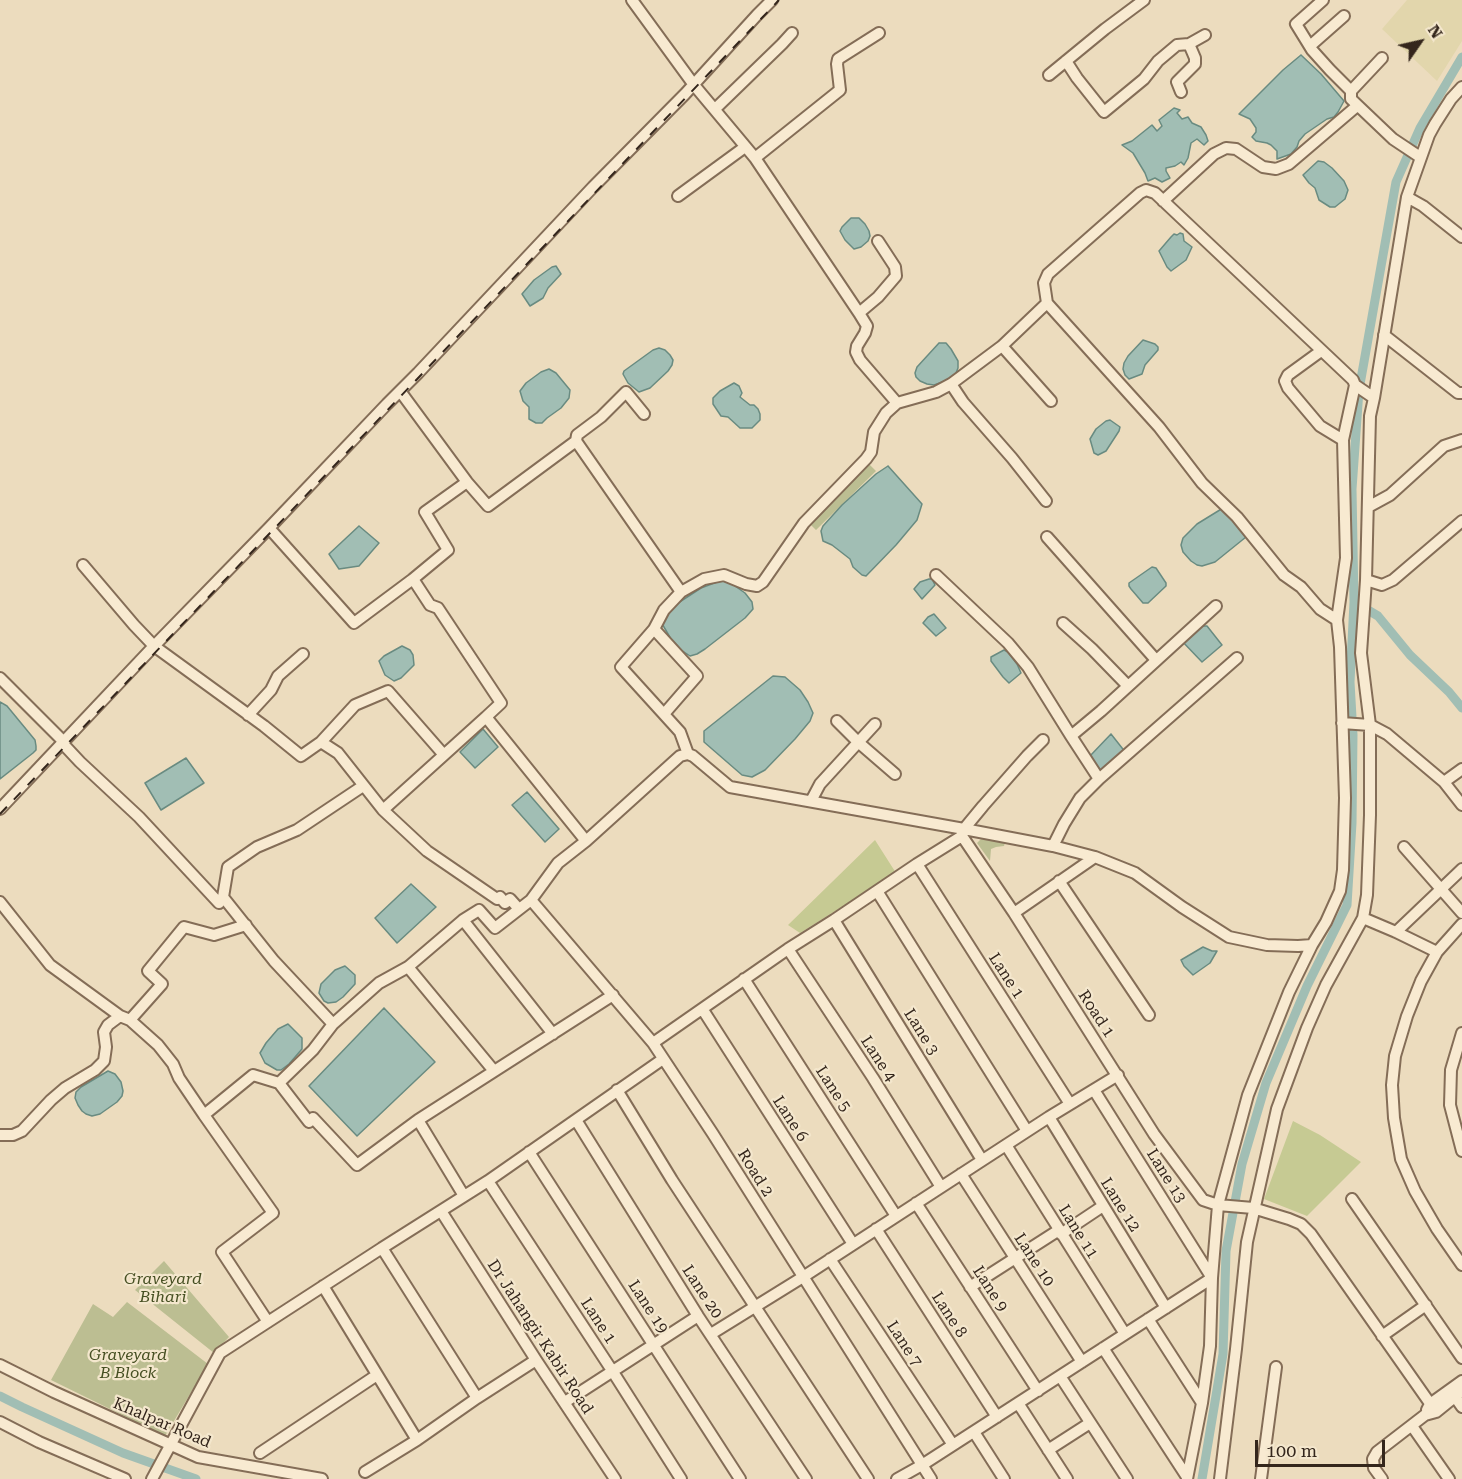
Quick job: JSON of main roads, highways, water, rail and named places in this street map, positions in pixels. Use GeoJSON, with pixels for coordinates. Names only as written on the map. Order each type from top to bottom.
{"type":"FeatureCollection","features":[{"type":"Feature","properties":{"kind":"water"},"geometry":{"type":"Polygon","coordinates":[[[1301,55],[1344,101],[1334,117],[1327,119],[1305,134],[1291,154],[1277,159],[1277,151],[1271,145],[1256,141],[1252,137],[1256,128],[1250,119],[1239,114],[1301,55]]]}},
{"type":"Feature","properties":{"kind":"water"},"geometry":{"type":"Polygon","coordinates":[[[1174,108],[1180,110],[1177,113],[1182,119],[1188,117],[1192,123],[1201,127],[1208,141],[1204,145],[1197,139],[1191,143],[1184,165],[1181,162],[1166,168],[1170,178],[1162,182],[1155,178],[1148,181],[1133,153],[1122,145],[1132,141],[1152,125],[1157,131],[1162,126],[1159,120],[1174,108]]]}},
{"type":"Feature","properties":{"kind":"water"},"geometry":{"type":"Polygon","coordinates":[[[1318,161],[1332,168],[1344,181],[1348,190],[1345,199],[1335,207],[1330,207],[1319,200],[1315,188],[1303,175],[1318,161]]]}},
{"type":"Feature","properties":{"kind":"water"},"geometry":{"type":"Polygon","coordinates":[[[851,218],[859,218],[865,224],[870,236],[861,247],[854,249],[840,231],[851,218]]]}},
{"type":"Feature","properties":{"kind":"water"},"geometry":{"type":"Polygon","coordinates":[[[1174,234],[1183,234],[1184,241],[1192,247],[1186,260],[1171,271],[1159,251],[1174,234]]]}},
{"type":"Feature","properties":{"kind":"water"},"geometry":{"type":"Polygon","coordinates":[[[556,266],[561,274],[548,288],[543,298],[530,306],[522,294],[534,280],[556,266]]]}},
{"type":"Feature","properties":{"kind":"water"},"geometry":{"type":"Polygon","coordinates":[[[1143,340],[1155,344],[1158,350],[1145,365],[1142,374],[1129,379],[1123,369],[1124,363],[1143,340]]]}},
{"type":"Feature","properties":{"kind":"water"},"geometry":{"type":"Polygon","coordinates":[[[939,343],[946,343],[951,349],[958,361],[958,368],[951,379],[934,385],[927,384],[920,381],[915,373],[917,367],[939,343]]]}},
{"type":"Feature","properties":{"kind":"water"},"geometry":{"type":"Polygon","coordinates":[[[659,348],[670,355],[673,360],[672,365],[650,388],[639,392],[628,383],[623,374],[624,371],[659,348]]]}},
{"type":"Feature","properties":{"kind":"water"},"geometry":{"type":"Polygon","coordinates":[[[549,369],[556,373],[570,390],[569,398],[561,408],[542,423],[536,423],[529,419],[529,407],[523,401],[520,391],[526,383],[549,369]]]}},
{"type":"Feature","properties":{"kind":"water"},"geometry":{"type":"Polygon","coordinates":[[[734,383],[739,386],[742,393],[740,397],[750,405],[754,405],[760,414],[760,420],[752,428],[740,428],[728,417],[721,416],[713,404],[713,398],[720,391],[734,383]]]}},
{"type":"Feature","properties":{"kind":"water"},"geometry":{"type":"Polygon","coordinates":[[[1110,420],[1120,427],[1119,431],[1106,451],[1098,455],[1094,453],[1090,439],[1096,429],[1110,420]]]}},
{"type":"Feature","properties":{"kind":"water"},"geometry":{"type":"Polygon","coordinates":[[[888,466],[922,504],[917,520],[866,576],[853,567],[850,559],[823,541],[821,531],[842,505],[888,466]]]}},
{"type":"Feature","properties":{"kind":"water"},"geometry":{"type":"Polygon","coordinates":[[[1223,508],[1246,537],[1215,562],[1202,566],[1197,565],[1183,552],[1181,545],[1183,538],[1197,524],[1223,508]]]}},
{"type":"Feature","properties":{"kind":"water"},"geometry":{"type":"Polygon","coordinates":[[[359,526],[379,543],[359,566],[339,569],[329,554],[359,526]]]}},
{"type":"Feature","properties":{"kind":"water"},"geometry":{"type":"Polygon","coordinates":[[[1152,567],[1156,568],[1166,586],[1148,603],[1143,603],[1131,589],[1129,583],[1152,567]]]}},
{"type":"Feature","properties":{"kind":"water"},"geometry":{"type":"Polygon","coordinates":[[[725,579],[745,593],[752,602],[753,609],[705,649],[690,656],[671,639],[661,622],[666,613],[678,603],[701,588],[725,579]]]}},
{"type":"Feature","properties":{"kind":"water"},"geometry":{"type":"Polygon","coordinates":[[[932,579],[935,585],[922,599],[914,589],[920,582],[932,579]]]}},
{"type":"Feature","properties":{"kind":"water"},"geometry":{"type":"Polygon","coordinates":[[[934,614],[946,628],[936,636],[923,623],[934,614]]]}},
{"type":"Feature","properties":{"kind":"water"},"geometry":{"type":"Polygon","coordinates":[[[1199,623],[1207,626],[1222,645],[1202,662],[1180,639],[1199,623]]]}},
{"type":"Feature","properties":{"kind":"water"},"geometry":{"type":"Polygon","coordinates":[[[402,646],[410,650],[414,665],[401,678],[394,681],[385,675],[379,661],[402,646]]]}},
{"type":"Feature","properties":{"kind":"water"},"geometry":{"type":"Polygon","coordinates":[[[1004,650],[1017,664],[1021,673],[1009,683],[991,661],[991,657],[1004,650]]]}},
{"type":"Feature","properties":{"kind":"water"},"geometry":{"type":"Polygon","coordinates":[[[773,676],[785,677],[800,690],[813,713],[810,721],[795,739],[765,770],[752,777],[742,775],[704,742],[704,731],[773,676]]]}},
{"type":"Feature","properties":{"kind":"water"},"geometry":{"type":"Polygon","coordinates":[[[0,702],[7,706],[35,740],[36,750],[0,779],[0,702]]]}},
{"type":"Feature","properties":{"kind":"water"},"geometry":{"type":"Polygon","coordinates":[[[483,729],[498,747],[475,768],[460,752],[483,729]]]}},
{"type":"Feature","properties":{"kind":"water"},"geometry":{"type":"Polygon","coordinates":[[[1111,734],[1126,753],[1100,773],[1089,757],[1111,734]]]}},
{"type":"Feature","properties":{"kind":"water"},"geometry":{"type":"Polygon","coordinates":[[[186,758],[204,783],[161,810],[145,783],[186,758]]]}},
{"type":"Feature","properties":{"kind":"water"},"geometry":{"type":"Polygon","coordinates":[[[527,792],[559,829],[545,842],[512,805],[527,792]]]}},
{"type":"Feature","properties":{"kind":"water"},"geometry":{"type":"Polygon","coordinates":[[[411,884],[436,907],[397,943],[375,918],[411,884]]]}},
{"type":"Feature","properties":{"kind":"water"},"geometry":{"type":"Polygon","coordinates":[[[1203,947],[1217,951],[1210,963],[1193,975],[1181,960],[1203,947]]]}},
{"type":"Feature","properties":{"kind":"water"},"geometry":{"type":"Polygon","coordinates":[[[345,966],[355,975],[355,984],[336,1002],[324,1001],[319,993],[321,984],[335,970],[345,966]]]}},
{"type":"Feature","properties":{"kind":"water"},"geometry":{"type":"Polygon","coordinates":[[[384,1008],[435,1062],[357,1136],[309,1086],[384,1008]]]}},
{"type":"Feature","properties":{"kind":"water"},"geometry":{"type":"Polygon","coordinates":[[[288,1024],[302,1038],[302,1049],[289,1064],[277,1070],[265,1063],[260,1053],[278,1029],[288,1024]]]}},
{"type":"Feature","properties":{"kind":"water"},"geometry":{"type":"Polygon","coordinates":[[[108,1071],[115,1074],[121,1082],[122,1096],[100,1114],[92,1116],[86,1114],[78,1105],[75,1098],[76,1092],[108,1071]]]}},
{"type":"Feature","properties":{"kind":"waterway"},"geometry":{"type":"LineString","coordinates":[[1202,1479],[1223,1354],[1226,1251],[1242,1164],[1266,1083],[1307,986],[1347,905],[1352,823],[1353,735],[1350,682],[1354,602],[1352,489],[1359,390],[1396,182],[1420,128],[1462,57]]}},
{"type":"Feature","properties":{"kind":"waterway"},"geometry":{"type":"LineString","coordinates":[[1361,606],[1378,616],[1410,655],[1449,692],[1462,708]]}},
{"type":"Feature","properties":{"kind":"waterway"},"geometry":{"type":"LineString","coordinates":[[0,1396],[123,1453],[196,1479]]}},
{"type":"Feature","properties":{"kind":"railway"},"geometry":{"type":"LineString","coordinates":[[0,814],[779,0]]}},
{"type":"Feature","properties":{"kind":"park label","name":"Graveyard Bihari"},"geometry":{"type":"Point","coordinates":[163,1288]}},
{"type":"Feature","properties":{"kind":"park label","name":"Graveyard B Block"},"geometry":{"type":"Point","coordinates":[128,1364]}}]}
